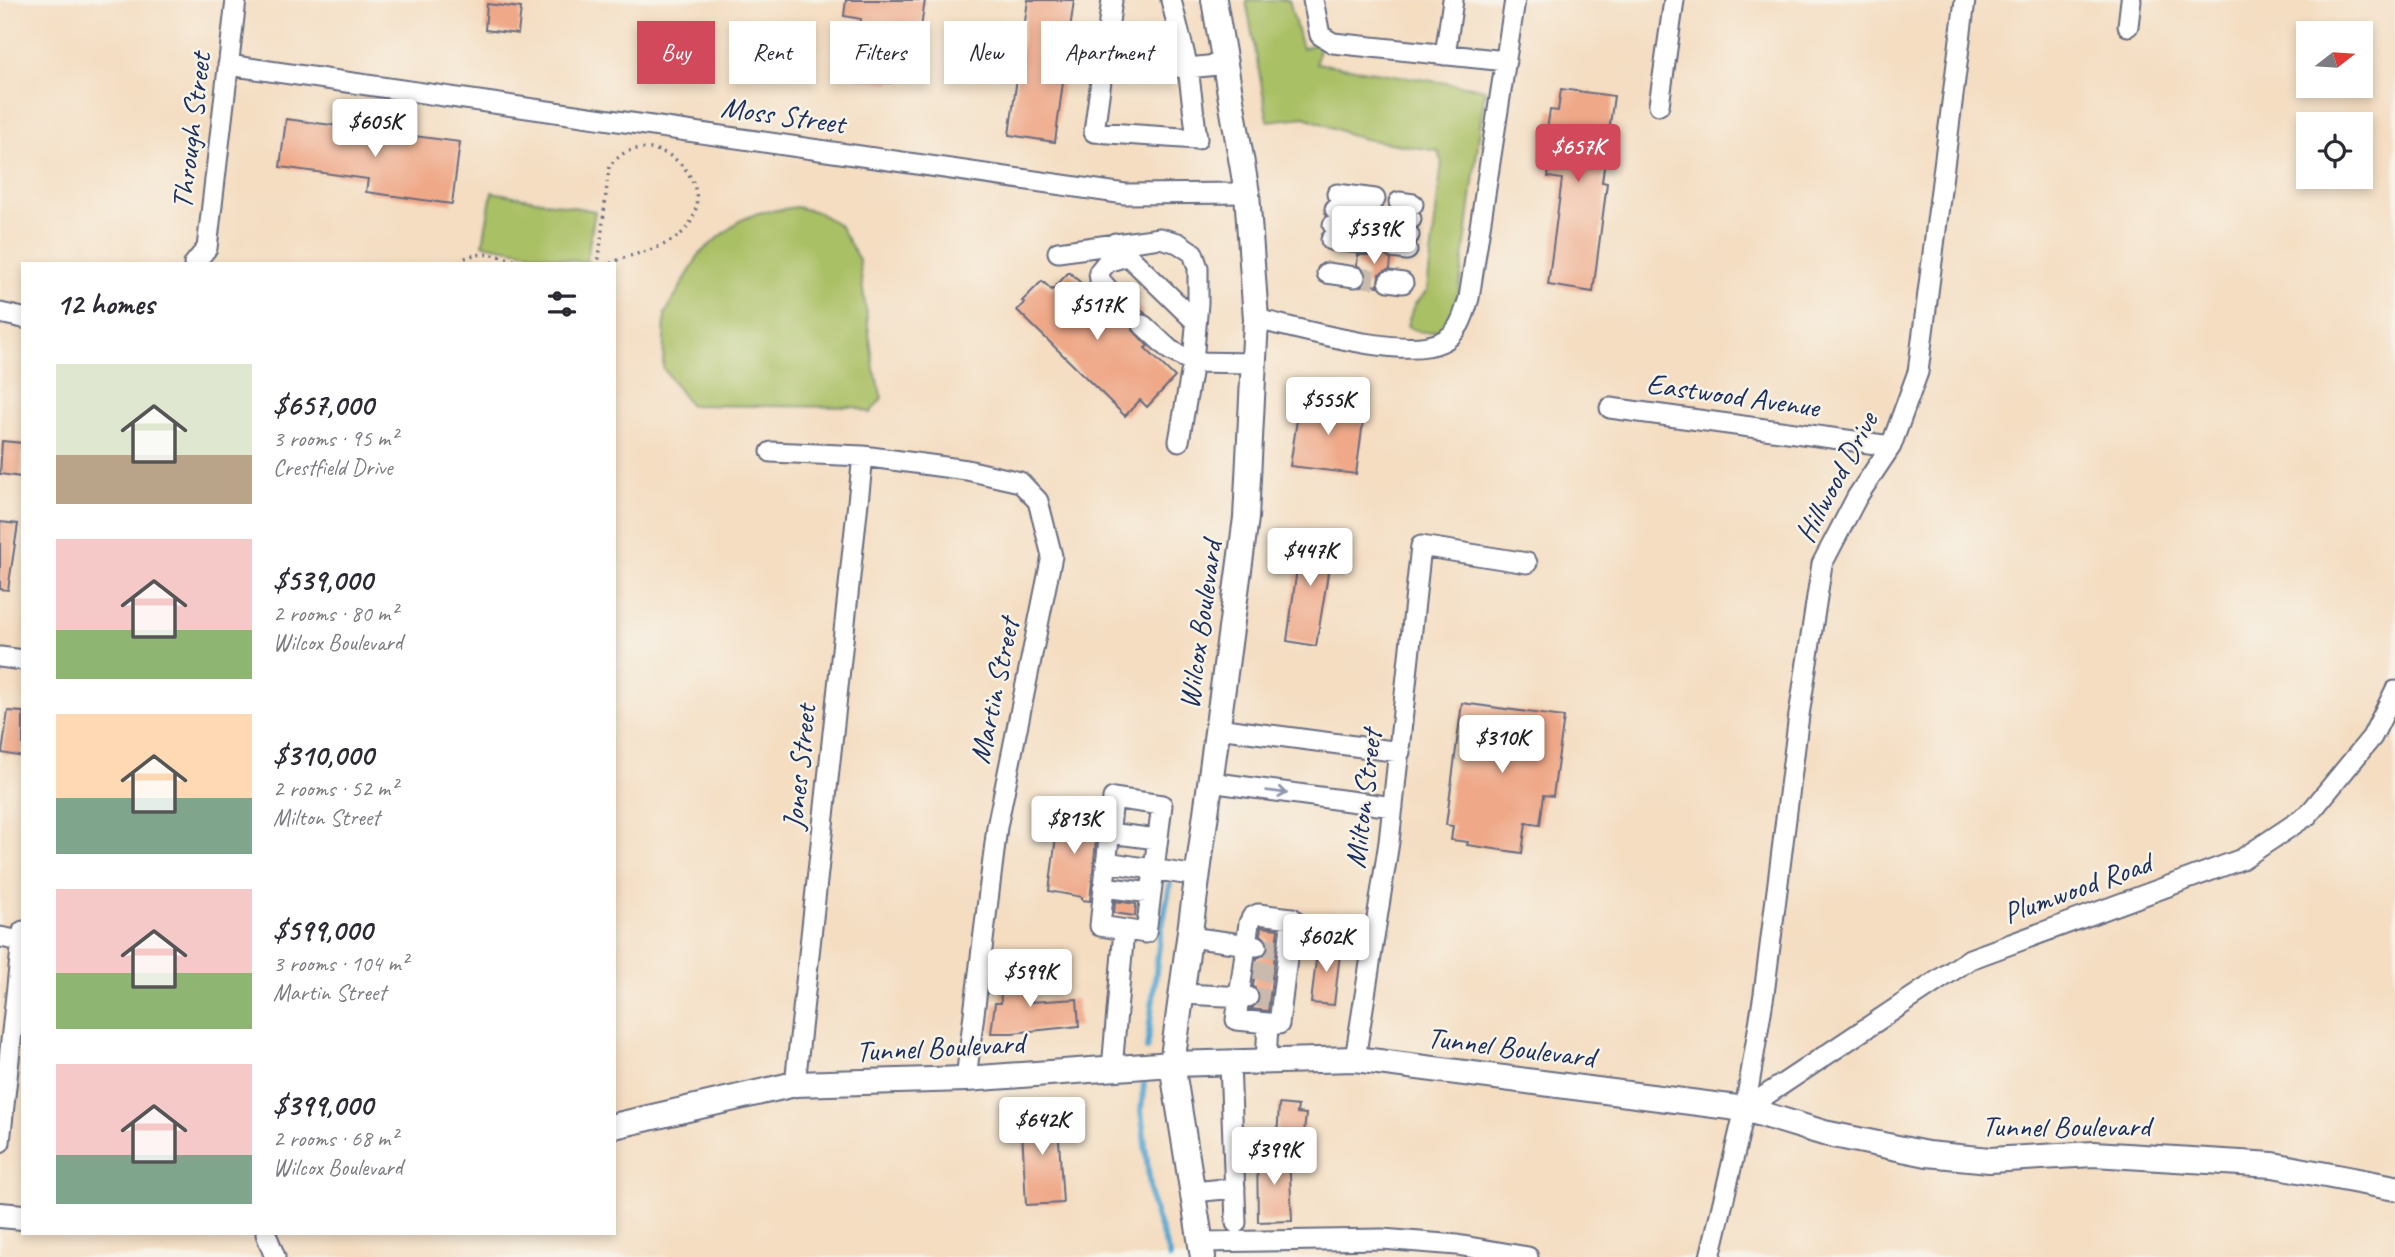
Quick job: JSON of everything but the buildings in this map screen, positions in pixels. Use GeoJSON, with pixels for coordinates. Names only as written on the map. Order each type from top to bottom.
{"type":"FeatureCollection","features":[{"type":"Feature","properties":{"kind":"main road","name":"Wilcox Boulevard"},"geometry":{"type":"LineString","coordinates":[[1201,1249],[1172,1064],[1247,518],[1256,319],[1247,193],[1214,0]]}},
{"type":"Feature","properties":{"kind":"main road","name":"Tunnel Boulevard"},"geometry":{"type":"LineString","coordinates":[[616,1126],[795,1084],[966,1079],[1172,1064],[1355,1059],[1745,1109],[1824,1133],[1927,1154],[1990,1160],[2094,1154],[2273,1165],[2395,1188]]}},
{"type":"Feature","properties":{"kind":"main road"},"geometry":{"type":"LineString","coordinates":[[0,1215],[21,1217]]}},
{"type":"Feature","properties":{"kind":"street","name":"Through Street"},"geometry":{"type":"LineString","coordinates":[[196,262],[206,248],[236,0]]}},
{"type":"Feature","properties":{"kind":"street"},"geometry":{"type":"LineString","coordinates":[[1112,0],[1094,132],[1197,139],[1188,68],[1171,0]]}},
{"type":"Feature","properties":{"kind":"street"},"geometry":{"type":"LineString","coordinates":[[1313,0],[1320,35],[1333,43],[1506,61]]}},
{"type":"Feature","properties":{"kind":"street"},"geometry":{"type":"LineString","coordinates":[[1445,55],[1453,0]]}},
{"type":"Feature","properties":{"kind":"street"},"geometry":{"type":"LineString","coordinates":[[1256,319],[1389,348],[1420,347],[1442,342],[1461,324],[1469,298],[1515,0]]}},
{"type":"Feature","properties":{"kind":"street"},"geometry":{"type":"LineString","coordinates":[[1658,105],[1674,0]]}},
{"type":"Feature","properties":{"kind":"street","name":"Hillwood Drive"},"geometry":{"type":"LineString","coordinates":[[1710,1257],[1745,1109],[1764,994],[1799,715],[1822,564],[1857,497],[1891,446],[1918,372],[1965,0]]}},
{"type":"Feature","properties":{"kind":"street"},"geometry":{"type":"LineString","coordinates":[[2128,26],[2131,0]]}},
{"type":"Feature","properties":{"kind":"street"},"geometry":{"type":"LineString","coordinates":[[1177,67],[1227,64]]}},
{"type":"Feature","properties":{"kind":"street","name":"Moss Street"},"geometry":{"type":"LineString","coordinates":[[228,65],[1125,194],[1247,193]]}},
{"type":"Feature","properties":{"kind":"street"},"geometry":{"type":"LineString","coordinates":[[1372,222],[1334,217],[1372,222]]}},
{"type":"Feature","properties":{"kind":"street"},"geometry":{"type":"LineString","coordinates":[[1059,252],[1121,249],[1160,238],[1178,243],[1193,253],[1198,268],[1196,322],[1193,362],[1179,441]]}},
{"type":"Feature","properties":{"kind":"street"},"geometry":{"type":"LineString","coordinates":[[1121,249],[1099,272],[1100,280],[1121,303]]}},
{"type":"Feature","properties":{"kind":"street"},"geometry":{"type":"LineString","coordinates":[[1121,249],[1196,322]]}},
{"type":"Feature","properties":{"kind":"street"},"geometry":{"type":"LineString","coordinates":[[1327,273],[1355,277]]}},
{"type":"Feature","properties":{"kind":"street"},"geometry":{"type":"LineString","coordinates":[[0,313],[21,318]]}},
{"type":"Feature","properties":{"kind":"street"},"geometry":{"type":"LineString","coordinates":[[1143,325],[1170,350],[1193,362],[1254,363]]}},
{"type":"Feature","properties":{"kind":"street","name":"Eastwood Avenue"},"geometry":{"type":"LineString","coordinates":[[1610,408],[1891,446]]}},
{"type":"Feature","properties":{"kind":"street","name":"Martin Street"},"geometry":{"type":"LineString","coordinates":[[771,452],[863,456],[967,470],[1020,482],[1038,501],[1052,556],[997,827],[966,1079]]}},
{"type":"Feature","properties":{"kind":"street","name":"Jones Street"},"geometry":{"type":"LineString","coordinates":[[795,1084],[863,456]]}},
{"type":"Feature","properties":{"kind":"street","name":"Milton Street"},"geometry":{"type":"LineString","coordinates":[[1355,1059],[1393,807],[1421,546],[1527,563]]}},
{"type":"Feature","properties":{"kind":"street"},"geometry":{"type":"LineString","coordinates":[[0,657],[21,660]]}},
{"type":"Feature","properties":{"kind":"street","name":"Plumwood Road"},"geometry":{"type":"LineString","coordinates":[[1745,1109],[1970,959],[2242,859],[2308,816],[2372,737],[2395,691]]}},
{"type":"Feature","properties":{"kind":"street"},"geometry":{"type":"LineString","coordinates":[[1217,728],[1400,752]]}},
{"type":"Feature","properties":{"kind":"street"},"geometry":{"type":"LineString","coordinates":[[1210,782],[1393,807]]}},
{"type":"Feature","properties":{"kind":"street"},"geometry":{"type":"LineString","coordinates":[[1113,798],[1162,805],[1146,933],[1100,926],[1109,833],[1113,798]]}},
{"type":"Feature","properties":{"kind":"street"},"geometry":{"type":"LineString","coordinates":[[1109,833],[1157,839]]}},
{"type":"Feature","properties":{"kind":"street"},"geometry":{"type":"LineString","coordinates":[[1106,862],[1197,876]]}},
{"type":"Feature","properties":{"kind":"street"},"geometry":{"type":"LineString","coordinates":[[1103,887],[1151,893]]}},
{"type":"Feature","properties":{"kind":"street"},"geometry":{"type":"LineString","coordinates":[[1258,914],[1292,918],[1281,974],[1279,1024],[1236,1020],[1244,997],[1251,945],[1252,917],[1258,914]]}},
{"type":"Feature","properties":{"kind":"street"},"geometry":{"type":"LineString","coordinates":[[1112,1069],[1124,930]]}},
{"type":"Feature","properties":{"kind":"street"},"geometry":{"type":"LineString","coordinates":[[0,937],[21,936]]}},
{"type":"Feature","properties":{"kind":"street"},"geometry":{"type":"LineString","coordinates":[[1189,937],[1251,945]]}},
{"type":"Feature","properties":{"kind":"street"},"geometry":{"type":"LineString","coordinates":[[0,1142],[21,945]]}},
{"type":"Feature","properties":{"kind":"street"},"geometry":{"type":"LineString","coordinates":[[1181,994],[1244,997]]}},
{"type":"Feature","properties":{"kind":"street"},"geometry":{"type":"LineString","coordinates":[[1266,1061],[1268,1024]]}},
{"type":"Feature","properties":{"kind":"street"},"geometry":{"type":"LineString","coordinates":[[1230,1062],[1236,1223]]}},
{"type":"Feature","properties":{"kind":"street"},"geometry":{"type":"LineString","coordinates":[[1194,1192],[1235,1188]]}},
{"type":"Feature","properties":{"kind":"street"},"geometry":{"type":"LineString","coordinates":[[267,1235],[275,1257]]}},
{"type":"Feature","properties":{"kind":"street"},"geometry":{"type":"LineString","coordinates":[[1201,1249],[1382,1239],[1457,1245],[1528,1257]]}},
{"type":"Feature","properties":{"kind":"path"},"geometry":{"type":"LineString","coordinates":[[595,262],[598,258],[609,166],[624,153],[644,148],[665,153],[688,169],[696,186],[695,216],[683,232],[668,244],[613,262]]}},
{"type":"Feature","properties":{"kind":"path"},"geometry":{"type":"LineString","coordinates":[[463,262],[463,259],[474,254],[499,255],[519,262]]}},
{"type":"Feature","properties":{"kind":"green space"},"geometry":{"type":"Polygon","coordinates":[[[1246,0],[1289,0],[1302,49],[1320,42],[1316,63],[1485,89],[1457,307],[1443,327],[1423,332],[1407,326],[1414,305],[1427,291],[1442,161],[1438,151],[1359,138],[1305,117],[1268,121],[1246,0]]]}},
{"type":"Feature","properties":{"kind":"green space"},"geometry":{"type":"Polygon","coordinates":[[[492,192],[595,211],[586,262],[483,244],[492,192]]]}},
{"type":"Feature","properties":{"kind":"green space"},"geometry":{"type":"Polygon","coordinates":[[[796,207],[817,212],[839,225],[859,260],[874,369],[882,398],[870,413],[855,407],[690,405],[663,368],[665,314],[700,253],[739,221],[758,213],[796,207]]]}},
{"type":"Feature","properties":{"kind":"waterway"},"geometry":{"type":"LineString","coordinates":[[1147,1049],[1160,937],[1170,885]]}},
{"type":"Feature","properties":{"kind":"waterway"},"geometry":{"type":"LineString","coordinates":[[1144,1084],[1141,1110],[1152,1204],[1170,1257]]}},
{"type":"Feature","properties":{"kind":"tunnel"},"geometry":{"type":"LineString","coordinates":[[1355,277],[1389,281]]}},
{"type":"Feature","properties":{"kind":"tunnel"},"geometry":{"type":"LineString","coordinates":[[1120,303],[1143,325]]}},
{"type":"Feature","properties":{"kind":"tunnel"},"geometry":{"type":"LineString","coordinates":[[1257,946],[1280,949]]}},
{"type":"Feature","properties":{"kind":"tunnel"},"geometry":{"type":"LineString","coordinates":[[1253,969],[1277,974]]}},
{"type":"Feature","properties":{"kind":"tunnel"},"geometry":{"type":"LineString","coordinates":[[1249,997],[1274,999]]}}]}
